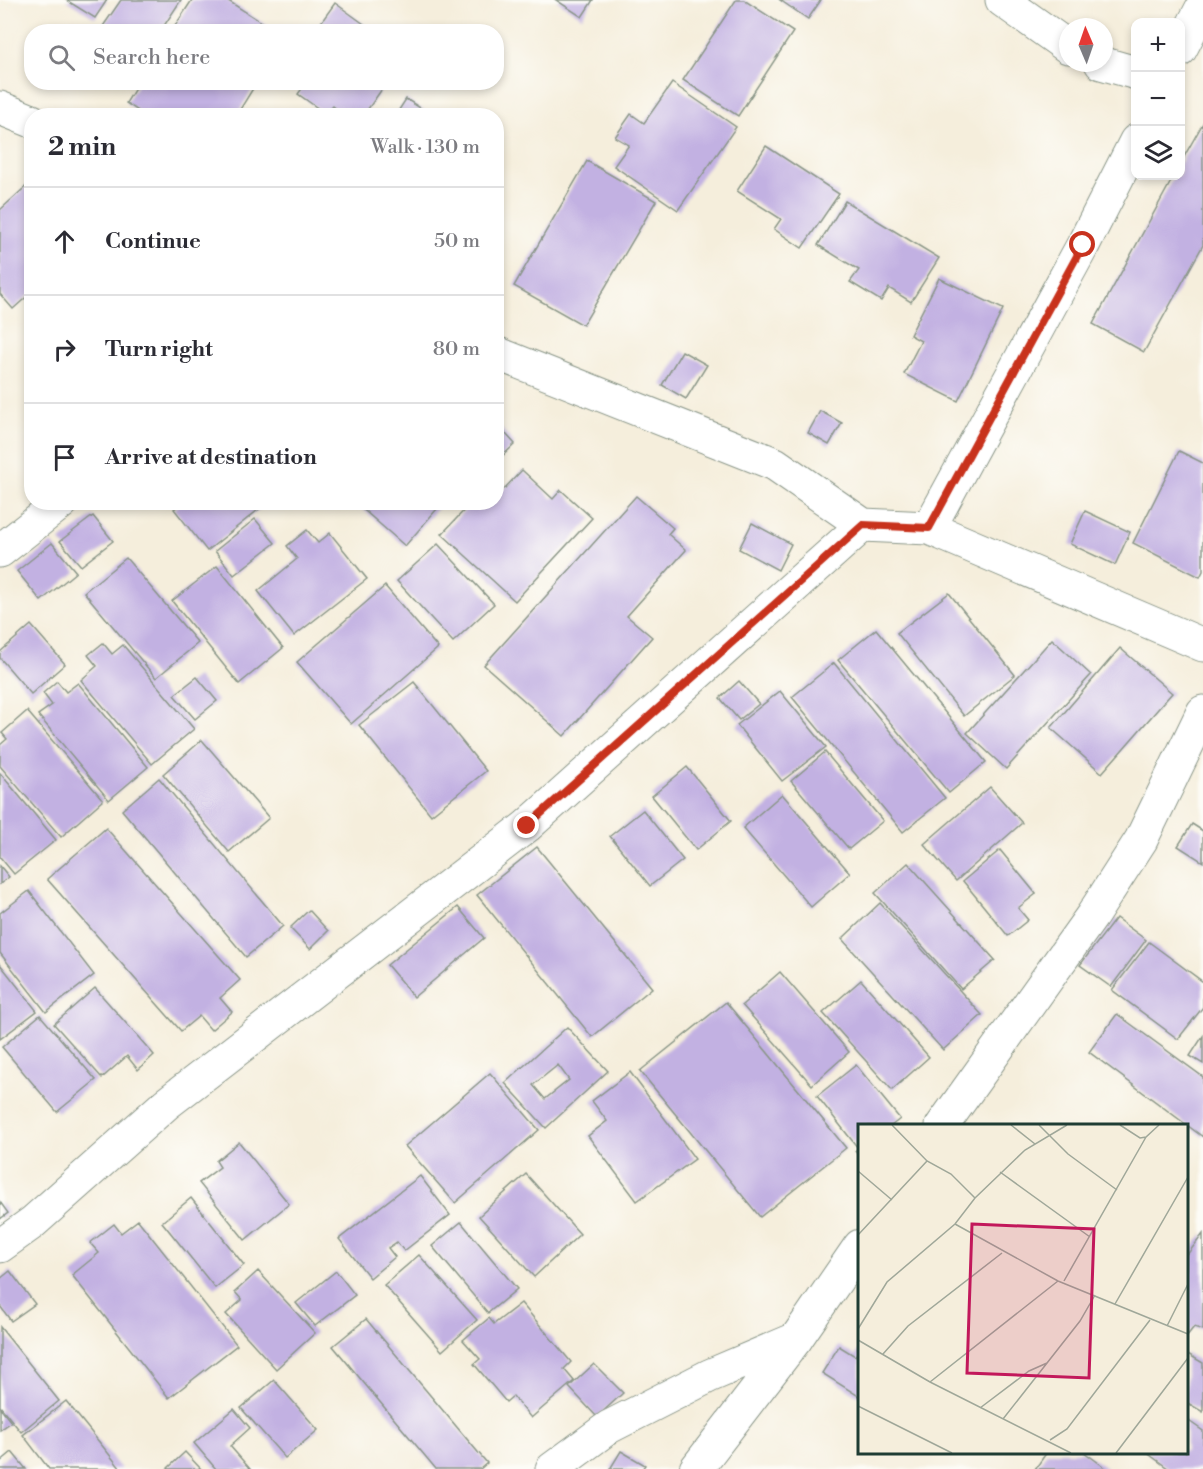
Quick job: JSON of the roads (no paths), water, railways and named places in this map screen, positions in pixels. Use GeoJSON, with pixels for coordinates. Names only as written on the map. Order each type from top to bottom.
{"type":"FeatureCollection","features":[{"type":"Feature","properties":{"kind":"street"},"geometry":{"type":"LineString","coordinates":[[1002,0],[1059,41]]}},
{"type":"Feature","properties":{"kind":"street"},"geometry":{"type":"LineString","coordinates":[[1185,41],[1203,6]]}},
{"type":"Feature","properties":{"kind":"street"},"geometry":{"type":"LineString","coordinates":[[1113,66],[1132,72]]}},
{"type":"Feature","properties":{"kind":"street"},"geometry":{"type":"LineString","coordinates":[[0,108],[24,118]]}},
{"type":"Feature","properties":{"kind":"street"},"geometry":{"type":"LineString","coordinates":[[929,528],[1083,245],[1131,151]]}},
{"type":"Feature","properties":{"kind":"street"},"geometry":{"type":"LineString","coordinates":[[504,356],[775,464],[863,525],[929,528],[1203,645]]}},
{"type":"Feature","properties":{"kind":"street"},"geometry":{"type":"LineString","coordinates":[[0,551],[52,510]]}},
{"type":"Feature","properties":{"kind":"street"},"geometry":{"type":"LineString","coordinates":[[0,1246],[32,1223],[166,1104],[527,826],[863,525]]}},
{"type":"Feature","properties":{"kind":"street"},"geometry":{"type":"LineString","coordinates":[[943,1124],[1111,888],[1141,840],[1203,712]]}},
{"type":"Feature","properties":{"kind":"street"},"geometry":{"type":"LineString","coordinates":[[696,1469],[796,1339],[858,1249]]}},
{"type":"Feature","properties":{"kind":"street"},"geometry":{"type":"LineString","coordinates":[[552,1469],[609,1427],[709,1376],[796,1339]]}}]}
